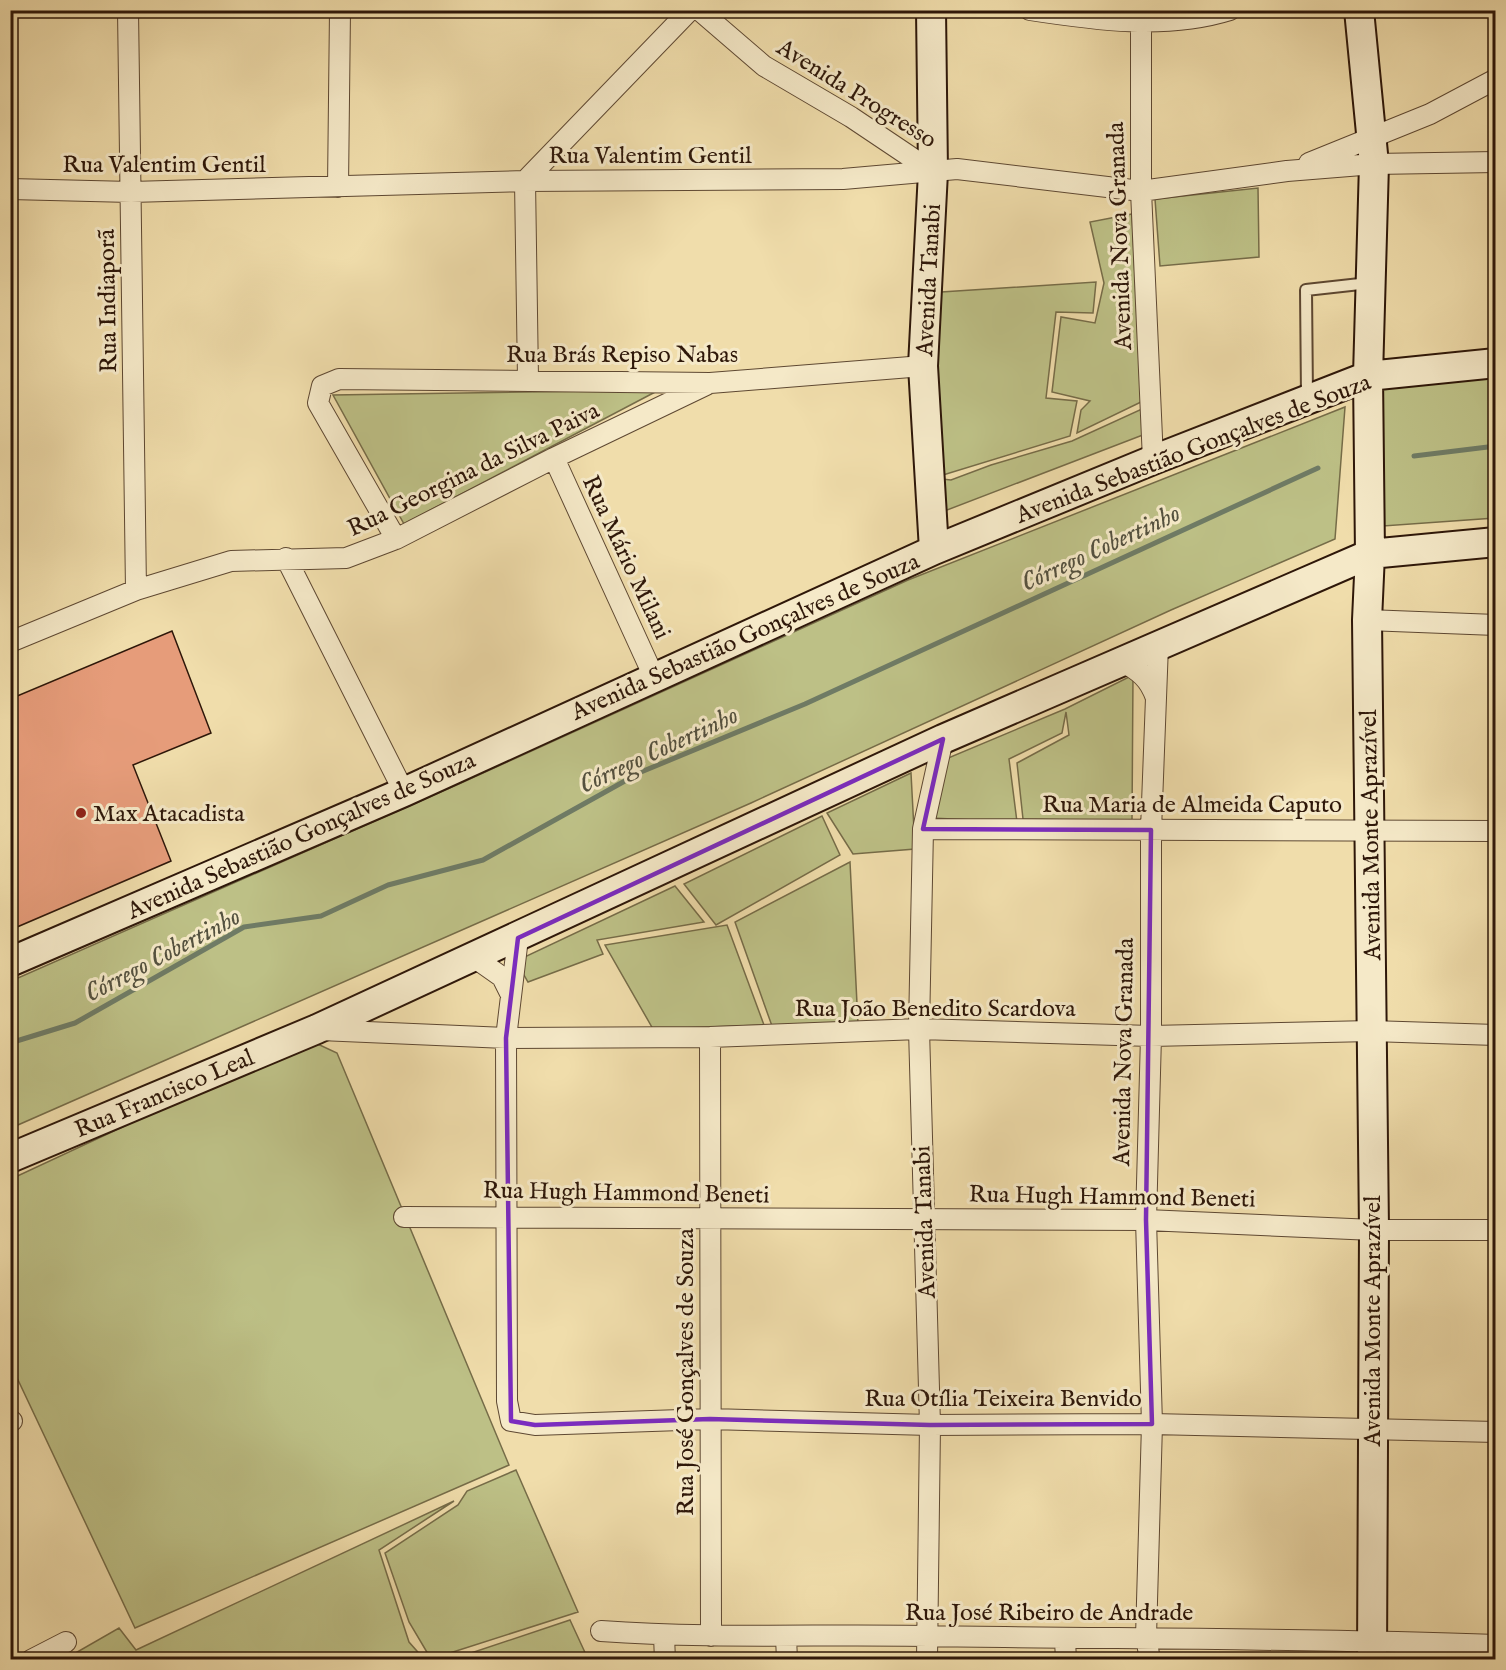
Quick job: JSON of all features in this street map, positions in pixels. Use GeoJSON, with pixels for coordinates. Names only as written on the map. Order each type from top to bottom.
{"type":"FeatureCollection","features":[{"type":"Feature","properties":{"kind":"main road","name":"Avenida Tanabi"},"geometry":{"type":"LineString","coordinates":[[931,10],[933,172],[923,366],[934,550]]}},
{"type":"Feature","properties":{"kind":"main road","name":"Avenida Monte Aprazível"},"geometry":{"type":"LineString","coordinates":[[1359,10],[1372,152],[1368,376],[1370,554],[1367,620],[1374,1230],[1371,1430],[1372,1650]]}},
{"type":"Feature","properties":{"kind":"main road","name":"Avenida Sebastião Gonçalves de Souza"},"geometry":{"type":"LineString","coordinates":[[10,962],[404,792],[934,550],[1153,460],[1368,376],[1496,363]]}},
{"type":"Feature","properties":{"kind":"main road"},"geometry":{"type":"LineString","coordinates":[[368,1021],[475,957],[899,759],[1370,554],[1496,542]]}},
{"type":"Feature","properties":{"kind":"main road","name":"Rua Francisco Leal"},"geometry":{"type":"LineString","coordinates":[[10,1158],[317,1029],[368,1021]]}},
{"type":"Feature","properties":{"kind":"street","name":"Rua Indiaporã"},"geometry":{"type":"LineString","coordinates":[[128,10],[136,590]]}},
{"type":"Feature","properties":{"kind":"street"},"geometry":{"type":"LineString","coordinates":[[338,187],[340,10]]}},
{"type":"Feature","properties":{"kind":"street"},"geometry":{"type":"LineString","coordinates":[[528,379],[525,181],[690,10]]}},
{"type":"Feature","properties":{"kind":"street","name":"Avenida Progresso"},"geometry":{"type":"LineString","coordinates":[[699,10],[764,66],[851,117],[933,172]]}},
{"type":"Feature","properties":{"kind":"street"},"geometry":{"type":"LineString","coordinates":[[1030,10],[1207,17],[1230,10]]}},
{"type":"Feature","properties":{"kind":"street","name":"Avenida Nova Granada"},"geometry":{"type":"LineString","coordinates":[[1141,16],[1141,191],[1153,460]]}},
{"type":"Feature","properties":{"kind":"street"},"geometry":{"type":"LineString","coordinates":[[1372,152],[1430,114],[1496,80]]}},
{"type":"Feature","properties":{"kind":"street","name":"Rua Valentim Gentil"},"geometry":{"type":"LineString","coordinates":[[10,189],[131,192],[525,181],[843,179],[957,169],[1141,191],[1287,171],[1372,152],[1496,162]]}},
{"type":"Feature","properties":{"kind":"street","name":"Rua Brás Repiso Nabas"},"geometry":{"type":"LineString","coordinates":[[396,539],[318,403],[322,386],[339,379],[528,379],[710,383],[923,366]]}},
{"type":"Feature","properties":{"kind":"street","name":"Rua Georgina da Silva Paiva"},"geometry":{"type":"LineString","coordinates":[[10,642],[136,590],[231,561],[346,558],[396,539],[554,458],[710,383]]}},
{"type":"Feature","properties":{"kind":"street","name":"Rua Mário Milani"},"geometry":{"type":"LineString","coordinates":[[554,458],[654,677]]}},
{"type":"Feature","properties":{"kind":"street"},"geometry":{"type":"LineString","coordinates":[[286,558],[404,792]]}},
{"type":"Feature","properties":{"kind":"street"},"geometry":{"type":"LineString","coordinates":[[1367,620],[1496,625]]}},
{"type":"Feature","properties":{"kind":"street","name":"Avenida Nova Granada"},"geometry":{"type":"LineString","coordinates":[[1150,1659],[1146,1637],[1152,1424],[1146,1220],[1151,1036],[1151,830],[1158,645]]}},
{"type":"Feature","properties":{"kind":"street"},"geometry":{"type":"LineString","coordinates":[[1121,661],[1141,672],[1151,684],[1156,698]]}},
{"type":"Feature","properties":{"kind":"street","name":"Avenida Tanabi"},"geometry":{"type":"LineString","coordinates":[[927,1659],[930,1425],[919,1029],[923,829],[943,739]]}},
{"type":"Feature","properties":{"kind":"street"},"geometry":{"type":"LineString","coordinates":[[899,759],[915,764],[928,774],[933,785]]}},
{"type":"Feature","properties":{"kind":"street","name":"Rua Maria de Almeida Caputo"},"geometry":{"type":"LineString","coordinates":[[923,829],[1496,831]]}},
{"type":"Feature","properties":{"kind":"street"},"geometry":{"type":"LineString","coordinates":[[506,1216],[506,1038],[518,938]]}},
{"type":"Feature","properties":{"kind":"street"},"geometry":{"type":"LineString","coordinates":[[475,957],[502,977],[511,995]]}},
{"type":"Feature","properties":{"kind":"street","name":"Rua João Benedito Scardova"},"geometry":{"type":"LineString","coordinates":[[368,1021],[506,1038],[710,1037],[919,1029],[1151,1036],[1371,1031],[1496,1035]]}},
{"type":"Feature","properties":{"kind":"street","name":"Rua José Gonçalves de Souza"},"geometry":{"type":"LineString","coordinates":[[710,1037],[711,1636]]}},
{"type":"Feature","properties":{"kind":"street","name":"Rua Otília Teixeira Benvido"},"geometry":{"type":"LineString","coordinates":[[506,1216],[507,1401],[512,1421],[535,1425],[711,1419],[930,1425],[1152,1424],[1496,1432]]}},
{"type":"Feature","properties":{"kind":"street","name":"Rua Hugh Hammond Beneti"},"geometry":{"type":"LineString","coordinates":[[404,1217],[1146,1220],[1374,1230],[1496,1230]]}},
{"type":"Feature","properties":{"kind":"street","name":"Rua José Ribeiro de Andrade"},"geometry":{"type":"LineString","coordinates":[[602,1631],[664,1636],[927,1636],[1066,1650],[1146,1637],[1372,1650],[1496,1645]]}},
{"type":"Feature","properties":{"kind":"street"},"geometry":{"type":"LineString","coordinates":[[664,1636],[665,1659]]}},
{"type":"Feature","properties":{"kind":"street"},"geometry":{"type":"LineString","coordinates":[[786,1637],[787,1659]]}},
{"type":"Feature","properties":{"kind":"street"},"geometry":{"type":"LineString","coordinates":[[31,1659],[66,1642]]}},
{"type":"Feature","properties":{"kind":"lane"},"geometry":{"type":"LineString","coordinates":[[1307,400],[1306,290],[1371,283]]}},
{"type":"Feature","properties":{"kind":"highlighted area"},"geometry":{"type":"Polygon","coordinates":[[[943,739],[923,829],[1151,830],[1146,1220],[1152,1424],[930,1425],[710,1419],[535,1425],[511,1421],[506,1038],[518,938],[943,739]]]}},
{"type":"Feature","properties":{"kind":"green space"},"geometry":{"type":"Polygon","coordinates":[[[1258,188],[1259,257],[1160,266],[1155,199],[1258,188]]]}},
{"type":"Feature","properties":{"kind":"green space"},"geometry":{"type":"Polygon","coordinates":[[[1132,214],[1141,402],[1077,433],[1081,410],[1090,401],[1052,392],[1061,317],[1095,323],[1104,283],[1090,222],[1132,214]]]}},
{"type":"Feature","properties":{"kind":"green space"},"geometry":{"type":"Polygon","coordinates":[[[1096,282],[1093,313],[1056,312],[1046,398],[1077,401],[1070,436],[943,475],[926,293],[1096,282]]]}},
{"type":"Feature","properties":{"kind":"green space"},"geometry":{"type":"Polygon","coordinates":[[[1495,373],[1495,518],[1383,526],[1383,388],[1495,373]]]}},
{"type":"Feature","properties":{"kind":"green space"},"geometry":{"type":"Polygon","coordinates":[[[659,390],[404,524],[333,395],[659,390]]]}},
{"type":"Feature","properties":{"kind":"green space"},"geometry":{"type":"Polygon","coordinates":[[[1345,407],[1335,539],[1171,610],[751,803],[11,1128],[11,981],[461,783],[908,580],[1345,407]]]}},
{"type":"Feature","properties":{"kind":"green space"},"geometry":{"type":"Polygon","coordinates":[[[1144,408],[1148,433],[934,515],[933,478],[951,480],[991,465],[1072,441],[1144,408]]]}},
{"type":"Feature","properties":{"kind":"green space"},"geometry":{"type":"Polygon","coordinates":[[[1133,675],[1132,821],[1023,819],[1017,763],[1069,735],[1066,712],[1062,733],[1009,759],[1017,822],[931,818],[941,761],[1065,709],[1133,675]]]}},
{"type":"Feature","properties":{"kind":"green space"},"geometry":{"type":"Polygon","coordinates":[[[911,773],[915,849],[853,854],[827,813],[911,773]]]}},
{"type":"Feature","properties":{"kind":"green space"},"geometry":{"type":"Polygon","coordinates":[[[822,816],[840,855],[716,925],[684,884],[822,816]]]}},
{"type":"Feature","properties":{"kind":"green space"},"geometry":{"type":"Polygon","coordinates":[[[850,862],[858,1024],[772,1026],[735,922],[850,862]]]}},
{"type":"Feature","properties":{"kind":"green space"},"geometry":{"type":"Polygon","coordinates":[[[675,886],[704,922],[597,940],[603,954],[528,982],[516,961],[675,886]]]}},
{"type":"Feature","properties":{"kind":"green space"},"geometry":{"type":"Polygon","coordinates":[[[727,925],[764,1025],[653,1029],[605,945],[727,925]]]}},
{"type":"Feature","properties":{"kind":"green space"},"geometry":{"type":"Polygon","coordinates":[[[309,1040],[337,1053],[509,1465],[135,1628],[11,1365],[11,1179],[309,1040]]]}},
{"type":"Feature","properties":{"kind":"green space"},"geometry":{"type":"Polygon","coordinates":[[[516,1470],[578,1612],[431,1659],[409,1622],[385,1553],[458,1505],[467,1491],[516,1470]]]}},
{"type":"Feature","properties":{"kind":"green space"},"geometry":{"type":"Polygon","coordinates":[[[454,1501],[379,1550],[409,1642],[424,1659],[65,1659],[119,1628],[136,1650],[454,1501]]]}},
{"type":"Feature","properties":{"kind":"green space"},"geometry":{"type":"Polygon","coordinates":[[[570,1620],[588,1659],[453,1659],[570,1620]]]}},
{"type":"Feature","properties":{"kind":"building","name":"Max Atacadista"},"geometry":{"type":"Polygon","coordinates":[[[172,631],[211,733],[133,765],[171,861],[10,930],[10,699],[172,631]]]}},
{"type":"Feature","properties":{"kind":"waterway","name":"Córrego Cobertinho"},"geometry":{"type":"LineString","coordinates":[[1414,456],[1496,446]]}},
{"type":"Feature","properties":{"kind":"waterway","name":"Córrego Cobertinho"},"geometry":{"type":"LineString","coordinates":[[10,1043],[75,1023],[244,927],[321,916],[388,885],[483,860],[641,772],[805,704],[1318,468]]}},
{"type":"Feature","properties":{"kind":"place","name":"Max Atacadista"},"geometry":{"type":"Point","coordinates":[81,813]}}]}
